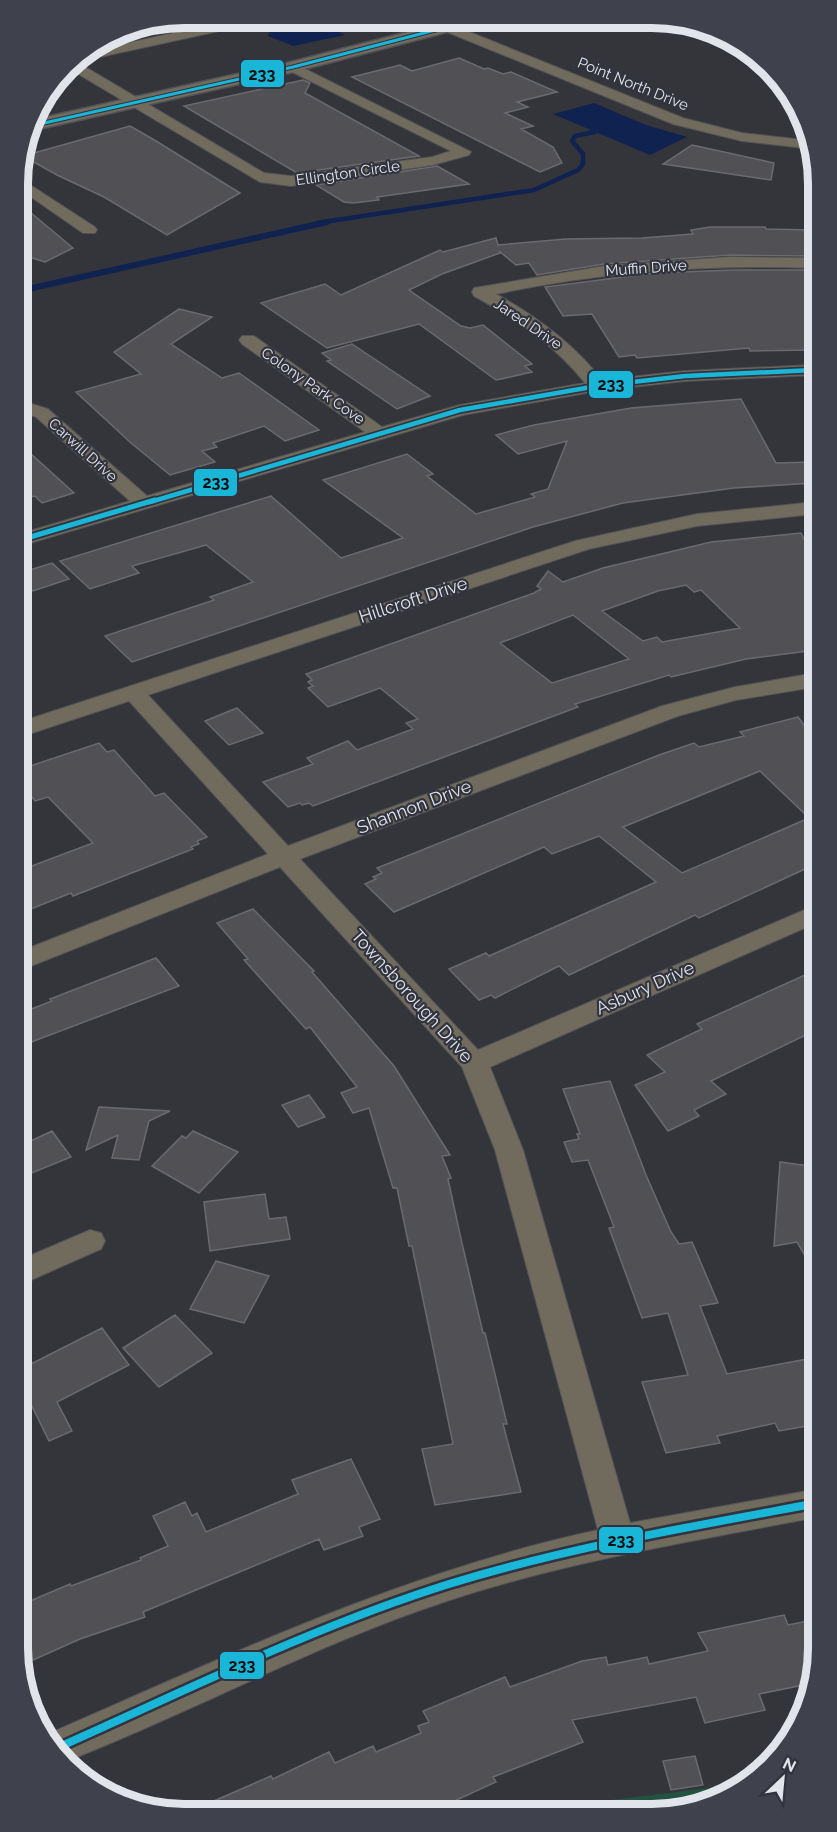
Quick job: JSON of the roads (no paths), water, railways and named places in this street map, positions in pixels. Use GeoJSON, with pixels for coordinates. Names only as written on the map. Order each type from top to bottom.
{"type":"FeatureCollection","features":[{"type":"Feature","properties":{"kind":"street"},"geometry":{"type":"LineString","coordinates":[[41,124],[293,67],[434,28]]}},
{"type":"Feature","properties":{"kind":"street","name":"Point North Drive"},"geometry":{"type":"LineString","coordinates":[[466,28],[678,121],[742,137],[803,145]]}},
{"type":"Feature","properties":{"kind":"street"},"geometry":{"type":"LineString","coordinates":[[103,52],[210,29]]}},
{"type":"Feature","properties":{"kind":"street","name":"Ellington Circle"},"geometry":{"type":"LineString","coordinates":[[80,69],[260,177],[275,181],[291,181],[434,161],[464,152],[293,67]]}},
{"type":"Feature","properties":{"kind":"street"},"geometry":{"type":"LineString","coordinates":[[29,189],[89,230]]}},
{"type":"Feature","properties":{"kind":"street","name":"Muffin Drive"},"geometry":{"type":"LineString","coordinates":[[480,292],[545,278],[590,272],[750,262],[808,263]]}},
{"type":"Feature","properties":{"kind":"street","name":"Jared Drive"},"geometry":{"type":"LineString","coordinates":[[480,292],[557,340],[583,366],[597,386]]}},
{"type":"Feature","properties":{"kind":"street","name":"Colony Park Cove"},"geometry":{"type":"LineString","coordinates":[[248,340],[377,432]]}},
{"type":"Feature","properties":{"kind":"street"},"geometry":{"type":"LineString","coordinates":[[29,537],[377,432],[460,410],[597,386],[685,376],[808,370]]}},
{"type":"Feature","properties":{"kind":"street","name":"Carwill Drive"},"geometry":{"type":"LineString","coordinates":[[29,408],[42,413],[142,503]]}},
{"type":"Feature","properties":{"kind":"street","name":"Hillcroft Drive"},"geometry":{"type":"LineString","coordinates":[[29,727],[582,545],[666,525],[734,515],[808,509]]}},
{"type":"Feature","properties":{"kind":"street","name":"Shannon Drive"},"geometry":{"type":"LineString","coordinates":[[28,958],[284,856],[670,711],[735,694],[808,681]]}},
{"type":"Feature","properties":{"kind":"street","name":"Townsborough Drive"},"geometry":{"type":"LineString","coordinates":[[134,693],[474,1063],[509,1150],[618,1541]]}},
{"type":"Feature","properties":{"kind":"street","name":"Asbury Drive"},"geometry":{"type":"LineString","coordinates":[[474,1063],[808,917]]}},
{"type":"Feature","properties":{"kind":"street"},"geometry":{"type":"LineString","coordinates":[[28,1269],[90,1241]]}},
{"type":"Feature","properties":{"kind":"street"},"geometry":{"type":"LineString","coordinates":[[63,1745],[387,1606],[504,1568],[618,1541],[808,1505]]}},
{"type":"Feature","properties":{"kind":"water"},"geometry":{"type":"Polygon","coordinates":[[[271,29],[333,29],[345,35],[293,46],[268,36],[271,29]]]}},
{"type":"Feature","properties":{"kind":"water"},"geometry":{"type":"Polygon","coordinates":[[[594,103],[646,125],[687,137],[650,155],[553,114],[594,103]]]}},
{"type":"Feature","properties":{"kind":"waterway"},"geometry":{"type":"LineString","coordinates":[[317,223],[534,190],[578,170],[583,164],[583,154],[572,141],[575,136],[595,132]]}},
{"type":"Feature","properties":{"kind":"waterway"},"geometry":{"type":"LineString","coordinates":[[29,289],[327,222]]}}]}
